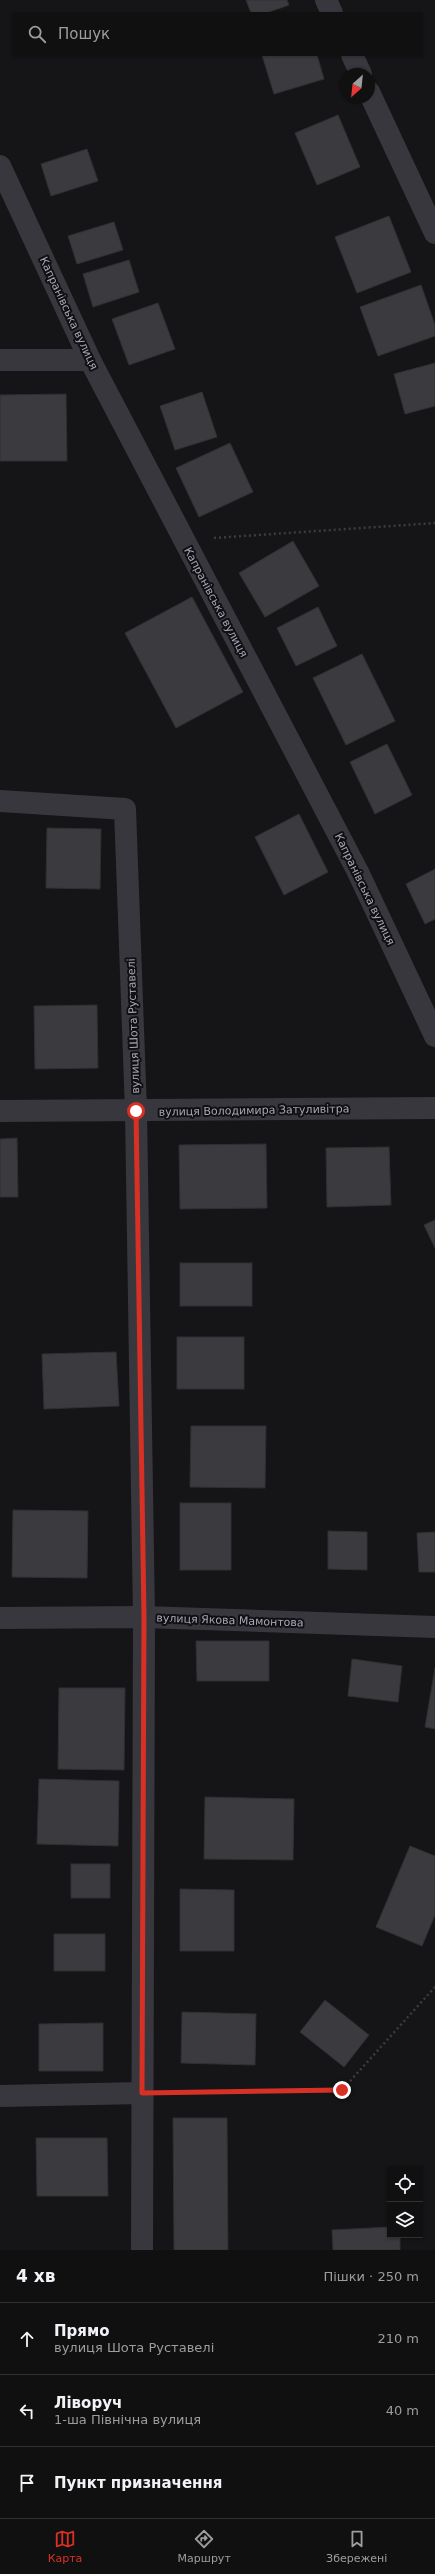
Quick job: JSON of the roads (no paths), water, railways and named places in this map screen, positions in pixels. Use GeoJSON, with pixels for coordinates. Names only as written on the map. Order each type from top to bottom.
{"type":"FeatureCollection","features":[{"type":"Feature","properties":{"kind":"street"},"geometry":{"type":"LineString","coordinates":[[326,0],[332,12]]}},
{"type":"Feature","properties":{"kind":"street"},"geometry":{"type":"LineString","coordinates":[[352,56],[358,68]]}},
{"type":"Feature","properties":{"kind":"street"},"geometry":{"type":"LineString","coordinates":[[375,104],[435,233]]}},
{"type":"Feature","properties":{"kind":"street","name":"Капранівська вулиця"},"geometry":{"type":"LineString","coordinates":[[0,166],[90,360],[358,872],[435,1036]]}},
{"type":"Feature","properties":{"kind":"street"},"geometry":{"type":"LineString","coordinates":[[0,360],[90,360]]}},
{"type":"Feature","properties":{"kind":"street","name":"вулиця Шота Руставелі"},"geometry":{"type":"LineString","coordinates":[[0,801],[125,809],[136,1111],[144,1617],[142,2250]]}},
{"type":"Feature","properties":{"kind":"street","name":"вулиця Володимира Затуливітра"},"geometry":{"type":"LineString","coordinates":[[0,1111],[435,1108]]}},
{"type":"Feature","properties":{"kind":"street","name":"вулиця Якова Мамонтова"},"geometry":{"type":"LineString","coordinates":[[0,1618],[144,1617],[435,1627]]}},
{"type":"Feature","properties":{"kind":"street"},"geometry":{"type":"LineString","coordinates":[[0,2096],[142,2093]]}}]}
